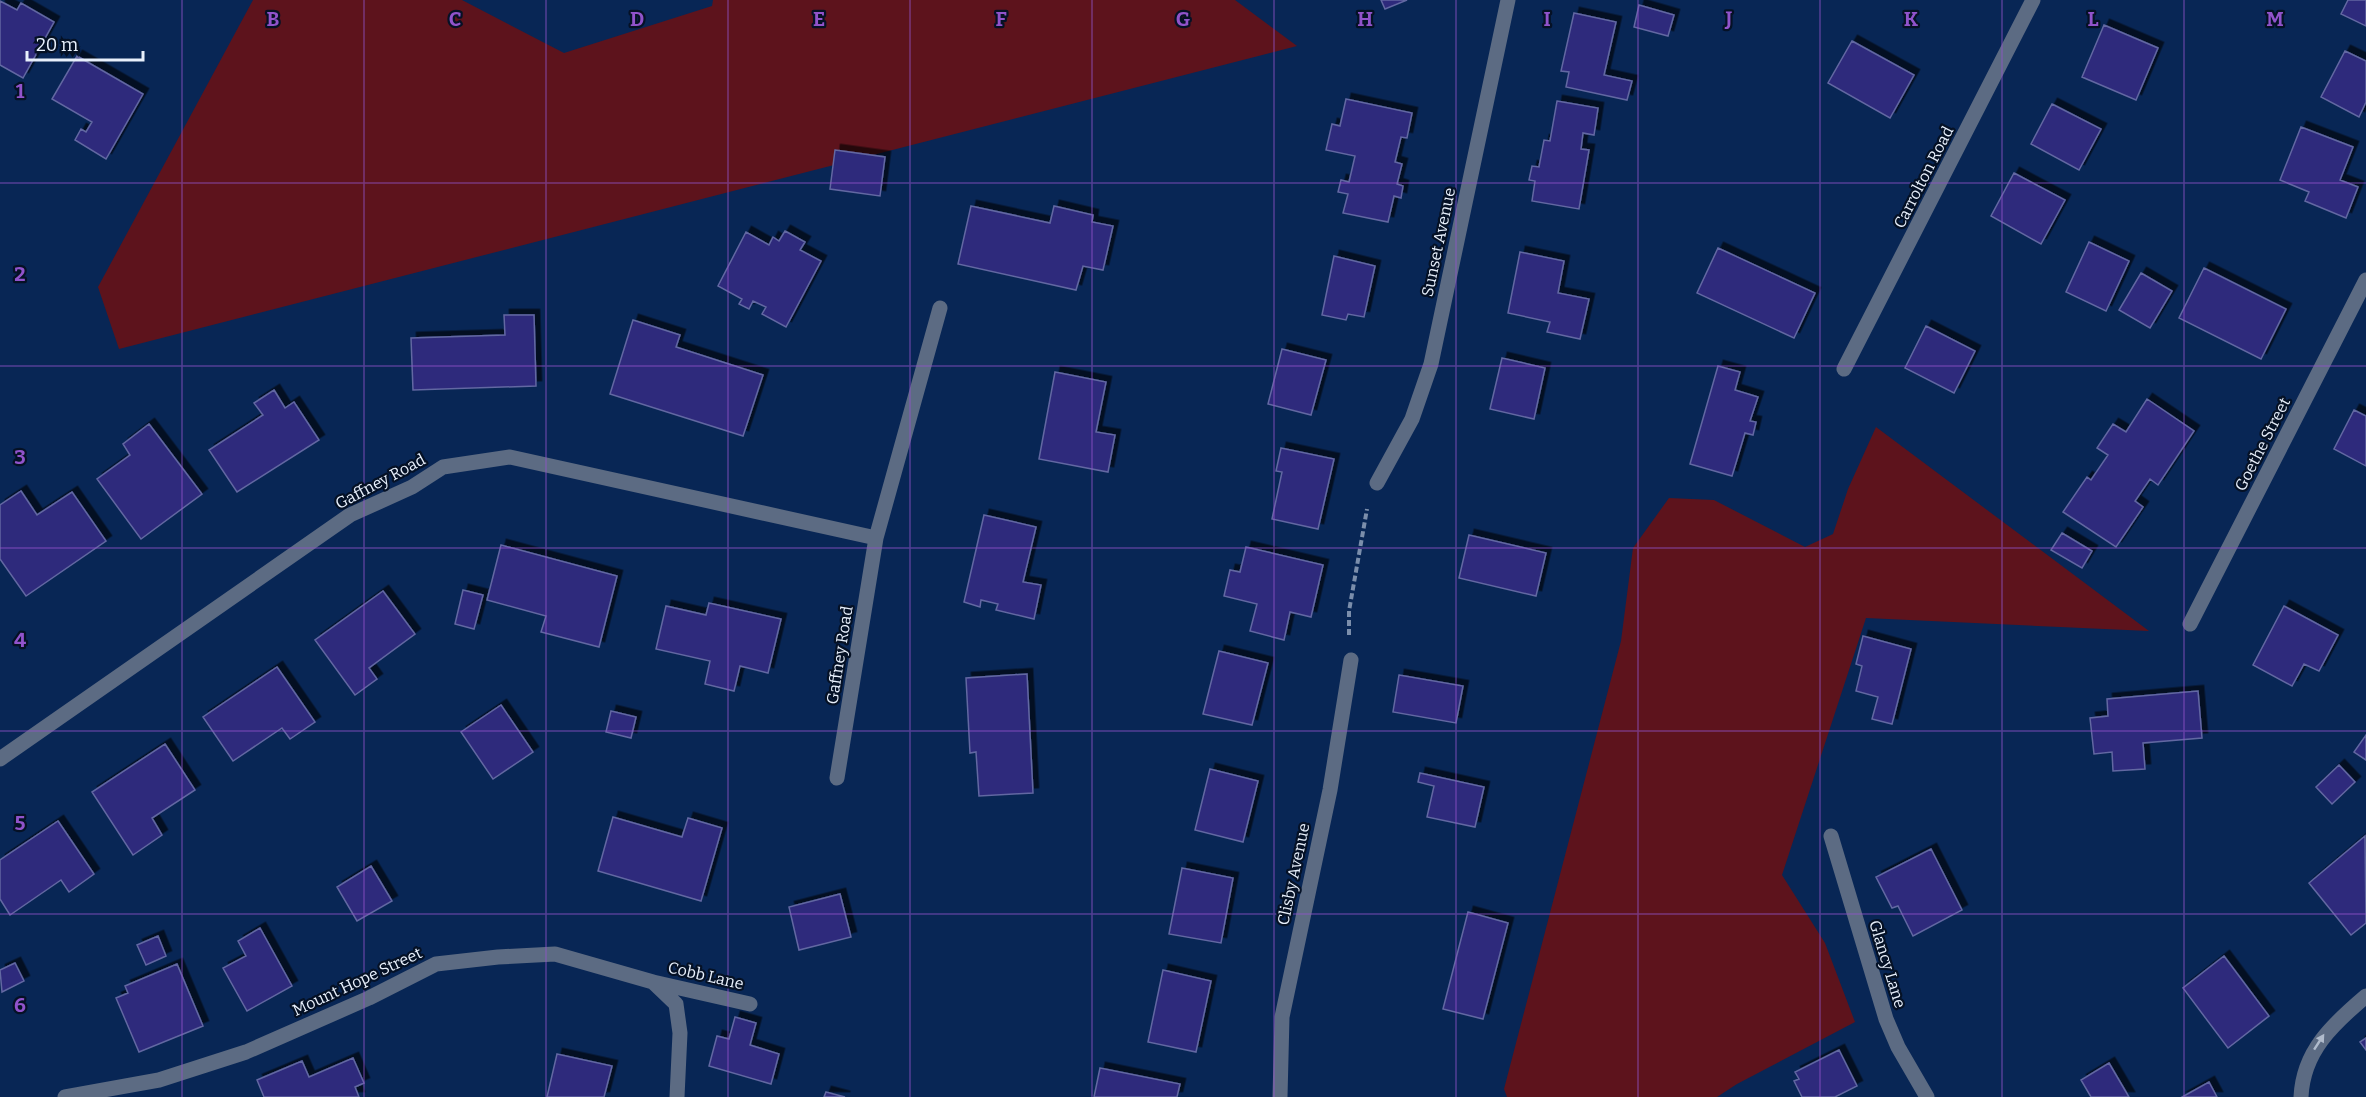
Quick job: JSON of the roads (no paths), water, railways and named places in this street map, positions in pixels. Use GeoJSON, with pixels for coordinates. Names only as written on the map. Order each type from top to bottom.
{"type":"FeatureCollection","features":[{"type":"Feature","properties":{"kind":"street","name":"Sunset Avenue"},"geometry":{"type":"LineString","coordinates":[[1377,483],[1412,419],[1431,364],[1508,0]]}},
{"type":"Feature","properties":{"kind":"street","name":"Carrolton Road"},"geometry":{"type":"LineString","coordinates":[[1845,369],[2033,0]]}},
{"type":"Feature","properties":{"kind":"street","name":"Goethe Street"},"geometry":{"type":"LineString","coordinates":[[2190,624],[2366,280]]}},
{"type":"Feature","properties":{"kind":"street","name":"Gaffney Road"},"geometry":{"type":"LineString","coordinates":[[837,778],[876,538],[940,308]]}},
{"type":"Feature","properties":{"kind":"street","name":"Gaffney Road"},"geometry":{"type":"LineString","coordinates":[[0,759],[350,515],[412,487],[443,467],[510,457],[876,538]]}},
{"type":"Feature","properties":{"kind":"street","name":"Clisby Avenue"},"geometry":{"type":"LineString","coordinates":[[1280,1097],[1282,1017],[1330,790],[1351,660]]}},
{"type":"Feature","properties":{"kind":"street","name":"Glancy Lane"},"geometry":{"type":"LineString","coordinates":[[1831,836],[1886,1019],[1898,1047],[1927,1097]]}},
{"type":"Feature","properties":{"kind":"street","name":"Mount Hope Street"},"geometry":{"type":"LineString","coordinates":[[65,1097],[159,1080],[246,1052],[369,998],[436,964],[555,954],[653,982],[676,1004],[680,1033],[677,1097]]}},
{"type":"Feature","properties":{"kind":"street","name":"Cobb Lane"},"geometry":{"type":"LineString","coordinates":[[653,982],[750,1004]]}},
{"type":"Feature","properties":{"kind":"street"},"geometry":{"type":"LineString","coordinates":[[2301,1097],[2301,1085],[2315,1047],[2333,1025],[2366,996]]}}]}
